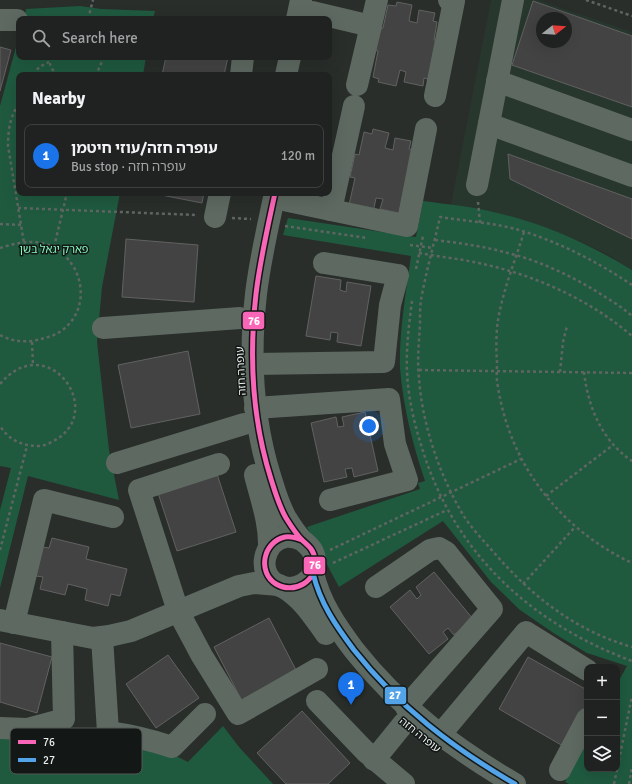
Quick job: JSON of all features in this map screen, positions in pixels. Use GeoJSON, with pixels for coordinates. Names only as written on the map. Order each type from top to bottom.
{"type":"FeatureCollection","features":[{"type":"Feature","properties":{"kind":"street"},"geometry":{"type":"LineString","coordinates":[[357,85],[377,0]]}},
{"type":"Feature","properties":{"kind":"street"},"geometry":{"type":"LineString","coordinates":[[435,96],[454,1],[449,0]]}},
{"type":"Feature","properties":{"kind":"street"},"geometry":{"type":"LineString","coordinates":[[477,185],[513,0]]}},
{"type":"Feature","properties":{"kind":"street"},"geometry":{"type":"LineString","coordinates":[[307,10],[331,16]]}},
{"type":"Feature","properties":{"kind":"street"},"geometry":{"type":"LineString","coordinates":[[332,16],[371,26]]}},
{"type":"Feature","properties":{"kind":"street"},"geometry":{"type":"LineString","coordinates":[[241,72],[243,60]]}},
{"type":"Feature","properties":{"kind":"street"},"geometry":{"type":"LineString","coordinates":[[287,72],[289,60]]}},
{"type":"Feature","properties":{"kind":"street"},"geometry":{"type":"LineString","coordinates":[[300,72],[302,60]]}},
{"type":"Feature","properties":{"kind":"street"},"geometry":{"type":"LineString","coordinates":[[497,81],[632,130]]}},
{"type":"Feature","properties":{"kind":"street"},"geometry":{"type":"LineString","coordinates":[[331,210],[354,106]]}},
{"type":"Feature","properties":{"kind":"street"},"geometry":{"type":"LineString","coordinates":[[489,124],[632,176]]}},
{"type":"Feature","properties":{"kind":"street"},"geometry":{"type":"LineString","coordinates":[[274,196],[407,226],[426,129]]}},
{"type":"Feature","properties":{"kind":"street"},"geometry":{"type":"LineString","coordinates":[[216,217],[220,196]]}},
{"type":"Feature","properties":{"kind":"street","name":"עופרה חזה"},"geometry":{"type":"LineString","coordinates":[[270,196],[247,265],[240,318],[239,348],[240,374],[250,416],[277,498],[286,518],[310,557],[316,584],[325,608],[346,639],[405,715],[457,765],[488,784]]}},
{"type":"Feature","properties":{"kind":"street","name":"עופרה חזה"},"geometry":{"type":"LineString","coordinates":[[262,222],[253,330],[250,416],[254,471],[266,516],[269,538],[267,553]]}},
{"type":"Feature","properties":{"kind":"street"},"geometry":{"type":"LineString","coordinates":[[253,364],[384,362],[390,305],[398,275],[324,263]]}},
{"type":"Feature","properties":{"kind":"street"},"geometry":{"type":"LineString","coordinates":[[103,328],[240,318]]}},
{"type":"Feature","properties":{"kind":"street"},"geometry":{"type":"LineString","coordinates":[[117,463],[250,416],[389,399],[395,444],[407,480],[330,500]]}},
{"type":"Feature","properties":{"kind":"street"},"geometry":{"type":"LineString","coordinates":[[219,464],[140,490],[178,611],[202,656],[238,714],[317,669]]}},
{"type":"Feature","properties":{"kind":"street"},"geometry":{"type":"LineString","coordinates":[[113,517],[44,500],[7,622],[93,638],[131,631],[239,586],[254,583],[291,588],[299,587],[306,583],[310,557],[294,537],[285,537],[277,540],[247,575],[220,593]]}},
{"type":"Feature","properties":{"kind":"street"},"geometry":{"type":"LineString","coordinates":[[374,760],[405,715],[492,609],[446,552],[439,548],[430,550],[376,586]]}},
{"type":"Feature","properties":{"kind":"street"},"geometry":{"type":"LineString","coordinates":[[267,553],[264,562],[266,571],[270,578],[281,586]]}},
{"type":"Feature","properties":{"kind":"street","name":"עופרה חזה"},"geometry":{"type":"LineString","coordinates":[[281,586],[293,593],[303,603],[334,647],[372,693],[405,715],[440,734],[469,755],[515,784]]}},
{"type":"Feature","properties":{"kind":"street"},"geometry":{"type":"LineString","coordinates":[[31,728],[64,719],[62,632]]}},
{"type":"Feature","properties":{"kind":"street"},"geometry":{"type":"LineString","coordinates":[[440,734],[526,632],[584,668]]}},
{"type":"Feature","properties":{"kind":"street"},"geometry":{"type":"LineString","coordinates":[[102,637],[108,728]]}},
{"type":"Feature","properties":{"kind":"street"},"geometry":{"type":"LineString","coordinates":[[317,701],[374,760],[404,784]]}},
{"type":"Feature","properties":{"kind":"street"},"geometry":{"type":"LineString","coordinates":[[142,738],[172,747],[205,714]]}},
{"type":"Feature","properties":{"kind":"street"},"geometry":{"type":"LineString","coordinates":[[560,770],[584,725]]}},
{"type":"Feature","properties":{"kind":"street"},"geometry":{"type":"LineString","coordinates":[[0,728],[10,728]]}},
{"type":"Feature","properties":{"kind":"path"},"geometry":{"type":"LineString","coordinates":[[89,16],[93,0]]}},
{"type":"Feature","properties":{"kind":"path"},"geometry":{"type":"LineString","coordinates":[[586,0],[632,16]]}},
{"type":"Feature","properties":{"kind":"path"},"geometry":{"type":"LineString","coordinates":[[97,72],[102,60]]}},
{"type":"Feature","properties":{"kind":"path"},"geometry":{"type":"LineString","coordinates":[[36,72],[39,67],[49,62],[55,72]]}},
{"type":"Feature","properties":{"kind":"path"},"geometry":{"type":"LineString","coordinates":[[16,108],[12,115],[8,134],[8,146],[16,196]]}},
{"type":"Feature","properties":{"kind":"path"},"geometry":{"type":"LineString","coordinates":[[16,196],[24,243]]}},
{"type":"Feature","properties":{"kind":"path"},"geometry":{"type":"LineString","coordinates":[[54,246],[66,196]]}},
{"type":"Feature","properties":{"kind":"path"},"geometry":{"type":"LineString","coordinates":[[18,208],[216,217],[262,222],[368,238]]}},
{"type":"Feature","properties":{"kind":"path"},"geometry":{"type":"LineString","coordinates":[[632,285],[616,274],[586,258],[524,232],[440,217],[421,300],[418,344],[418,370],[423,411],[434,449],[462,513],[508,570],[534,595],[590,631],[632,647]]}},
{"type":"Feature","properties":{"kind":"path"},"geometry":{"type":"LineString","coordinates":[[0,224],[21,225]]}},
{"type":"Feature","properties":{"kind":"path"},"geometry":{"type":"LineString","coordinates":[[524,232],[498,320],[498,386],[513,441],[521,459],[537,485],[575,527],[594,542],[632,563]]}},
{"type":"Feature","properties":{"kind":"path"},"geometry":{"type":"LineString","coordinates":[[416,270],[424,233]]}},
{"type":"Feature","properties":{"kind":"path"},"geometry":{"type":"LineString","coordinates":[[435,240],[474,245],[541,264],[574,279],[606,297],[632,316]]}},
{"type":"Feature","properties":{"kind":"path"},"geometry":{"type":"LineString","coordinates":[[0,248],[17,243],[41,242],[54,246],[67,257],[77,273],[80,283],[81,297],[78,311],[71,322],[61,331],[32,342],[15,340],[0,335]]}},
{"type":"Feature","properties":{"kind":"path"},"geometry":{"type":"LineString","coordinates":[[406,244],[433,248]]}},
{"type":"Feature","properties":{"kind":"path"},"geometry":{"type":"LineString","coordinates":[[419,253],[481,263],[539,280],[565,292],[618,324],[632,336]]}},
{"type":"Feature","properties":{"kind":"path"},"geometry":{"type":"LineString","coordinates":[[412,300],[407,371],[416,430],[428,469],[454,523],[499,579],[521,600],[547,619],[580,638],[606,651],[632,661]]}},
{"type":"Feature","properties":{"kind":"path"},"geometry":{"type":"LineString","coordinates":[[560,372],[563,342],[567,326]]}},
{"type":"Feature","properties":{"kind":"path"},"geometry":{"type":"LineString","coordinates":[[32,342],[33,365]]}},
{"type":"Feature","properties":{"kind":"path"},"geometry":{"type":"LineString","coordinates":[[0,384],[9,374],[20,367],[33,365],[46,367],[58,373],[68,383],[74,395],[75,409],[72,422],[64,434],[53,442],[40,446],[27,446],[15,441],[4,433],[0,426]]}},
{"type":"Feature","properties":{"kind":"path"},"geometry":{"type":"LineString","coordinates":[[418,370],[632,373]]}},
{"type":"Feature","properties":{"kind":"path"},"geometry":{"type":"LineString","coordinates":[[584,372],[586,388],[592,410],[607,437],[625,456],[632,461]]}},
{"type":"Feature","properties":{"kind":"path"},"geometry":{"type":"LineString","coordinates":[[546,496],[613,444]]}},
{"type":"Feature","properties":{"kind":"path"},"geometry":{"type":"LineString","coordinates":[[0,550],[27,446]]}},
{"type":"Feature","properties":{"kind":"path"},"geometry":{"type":"LineString","coordinates":[[310,557],[521,459]]}},
{"type":"Feature","properties":{"kind":"path"},"geometry":{"type":"LineString","coordinates":[[310,557],[447,510]]}},
{"type":"Feature","properties":{"kind":"path"},"geometry":{"type":"LineString","coordinates":[[523,584],[575,527]]}},
{"type":"Feature","properties":{"kind":"path"},"geometry":{"type":"LineString","coordinates":[[614,784],[632,696]]}},
{"type":"Feature","properties":{"kind":"path"},"geometry":{"type":"LineString","coordinates":[[629,784],[632,767]]}},
{"type":"Feature","properties":{"kind":"shaded area"},"geometry":{"type":"Polygon","coordinates":[[[491,0],[538,0],[632,32],[632,270],[607,254],[575,239],[451,205],[491,0]]]}},
{"type":"Feature","properties":{"kind":"green space"},"geometry":{"type":"Polygon","coordinates":[[[80,6],[101,9],[155,11],[154,16],[25,16],[26,9],[80,6]]]}},
{"type":"Feature","properties":{"kind":"green space","name":"פארק יגאל בשן"},"geometry":{"type":"Polygon","coordinates":[[[16,47],[16,60],[146,60],[144,72],[16,72],[16,196],[119,196],[102,287],[97,342],[109,450],[119,500],[28,476],[0,588],[0,510],[11,468],[0,466],[0,106],[16,47]]]}},
{"type":"Feature","properties":{"kind":"green space"},"geometry":{"type":"Polygon","coordinates":[[[423,201],[465,206],[508,216],[545,227],[581,242],[632,270],[632,784],[569,784],[565,782],[584,747],[584,772],[620,772],[620,679],[627,666],[587,653],[555,634],[520,610],[491,582],[443,521],[339,587],[307,527],[420,489],[418,483],[425,481],[409,426],[403,397],[400,368],[402,326],[411,256],[283,235],[288,218],[416,237],[423,201]]]}},
{"type":"Feature","properties":{"kind":"green space"},"geometry":{"type":"Polygon","coordinates":[[[223,726],[239,747],[273,784],[0,784],[0,738],[10,738],[10,774],[142,774],[142,746],[166,751],[188,762],[223,726]]]}},
{"type":"Feature","properties":{"kind":"building"},"geometry":{"type":"Polygon","coordinates":[[[533,1],[564,12],[536,12],[536,48],[572,48],[572,15],[632,36],[632,107],[512,65],[533,1]]]}},
{"type":"Feature","properties":{"kind":"building"},"geometry":{"type":"Polygon","coordinates":[[[397,2],[412,5],[409,21],[417,23],[419,10],[435,13],[433,21],[437,22],[434,40],[441,41],[428,79],[424,78],[423,86],[404,82],[406,72],[400,70],[396,86],[378,82],[379,79],[373,77],[378,51],[374,50],[378,26],[383,28],[388,5],[396,6],[397,2]]]}},
{"type":"Feature","properties":{"kind":"building"},"geometry":{"type":"Polygon","coordinates":[[[0,47],[11,50],[0,91],[0,47]]]}},
{"type":"Feature","properties":{"kind":"building"},"geometry":{"type":"Polygon","coordinates":[[[165,60],[227,60],[225,72],[163,72],[165,60]]]}},
{"type":"Feature","properties":{"kind":"building"},"geometry":{"type":"Polygon","coordinates":[[[373,129],[389,133],[385,148],[393,150],[395,138],[411,141],[409,149],[413,150],[399,213],[380,209],[383,199],[376,198],[373,213],[349,205],[355,178],[350,177],[355,154],[359,155],[364,132],[372,134],[373,129]]]}},
{"type":"Feature","properties":{"kind":"building"},"geometry":{"type":"Polygon","coordinates":[[[508,154],[632,199],[632,239],[510,179],[508,154]]]}},
{"type":"Feature","properties":{"kind":"building"},"geometry":{"type":"Polygon","coordinates":[[[166,196],[203,196],[202,203],[166,196]]]}},
{"type":"Feature","properties":{"kind":"building"},"geometry":{"type":"Polygon","coordinates":[[[126,239],[198,245],[194,302],[122,297],[126,239]]]}},
{"type":"Feature","properties":{"kind":"building"},"geometry":{"type":"Polygon","coordinates":[[[316,276],[341,280],[340,290],[346,292],[347,282],[371,286],[361,346],[337,342],[338,333],[331,332],[330,340],[306,336],[316,276]]]}},
{"type":"Feature","properties":{"kind":"building"},"geometry":{"type":"Polygon","coordinates":[[[188,351],[200,414],[131,428],[118,365],[188,351]]]}},
{"type":"Feature","properties":{"kind":"building"},"geometry":{"type":"Polygon","coordinates":[[[365,412],[378,471],[354,477],[352,468],[345,469],[347,477],[324,482],[311,423],[336,417],[338,427],[344,426],[342,417],[365,412]]]}},
{"type":"Feature","properties":{"kind":"building"},"geometry":{"type":"Polygon","coordinates":[[[217,474],[236,532],[177,551],[158,493],[217,474]]]}},
{"type":"Feature","properties":{"kind":"building"},"geometry":{"type":"Polygon","coordinates":[[[52,538],[89,547],[86,559],[127,569],[120,596],[111,594],[108,606],[85,600],[87,589],[68,584],[65,595],[40,589],[43,577],[36,576],[43,547],[49,548],[52,538]]]}},
{"type":"Feature","properties":{"kind":"building"},"geometry":{"type":"Polygon","coordinates":[[[434,572],[473,619],[454,635],[448,628],[443,632],[448,639],[429,654],[390,607],[410,590],[417,599],[421,595],[416,587],[434,572]]]}},
{"type":"Feature","properties":{"kind":"building"},"geometry":{"type":"Polygon","coordinates":[[[269,618],[297,672],[242,701],[214,647],[269,618]]]}},
{"type":"Feature","properties":{"kind":"building"},"geometry":{"type":"Polygon","coordinates":[[[0,643],[52,657],[37,713],[0,702],[0,643]]]}},
{"type":"Feature","properties":{"kind":"building"},"geometry":{"type":"Polygon","coordinates":[[[168,655],[199,698],[156,728],[126,684],[168,655]]]}},
{"type":"Feature","properties":{"kind":"building"},"geometry":{"type":"Polygon","coordinates":[[[528,657],[584,688],[584,709],[563,746],[499,709],[528,657]]]}},
{"type":"Feature","properties":{"kind":"building"},"geometry":{"type":"Polygon","coordinates":[[[302,711],[350,763],[328,784],[286,784],[257,753],[302,711]]]}},
{"type":"Feature","properties":{"kind":"transit line","name":"76"},"geometry":{"type":"LineString","coordinates":[[274,196],[264,243],[254,317],[253,364],[256,410],[265,456],[279,504],[294,530],[309,546],[315,560],[313,574],[309,580],[303,584],[290,588],[276,584],[270,579],[266,572],[265,558],[267,551],[278,540],[285,537],[292,537],[302,540]]}},
{"type":"Feature","properties":{"kind":"transit line","name":"27"},"geometry":{"type":"LineString","coordinates":[[313,573],[324,604],[335,623],[354,650],[389,690],[408,708],[449,741],[515,784]]}},
{"type":"Feature","properties":{"kind":"place","name":"עופרה חזה/עוזי חיטמן"},"geometry":{"type":"Point","coordinates":[351,705]}}]}
